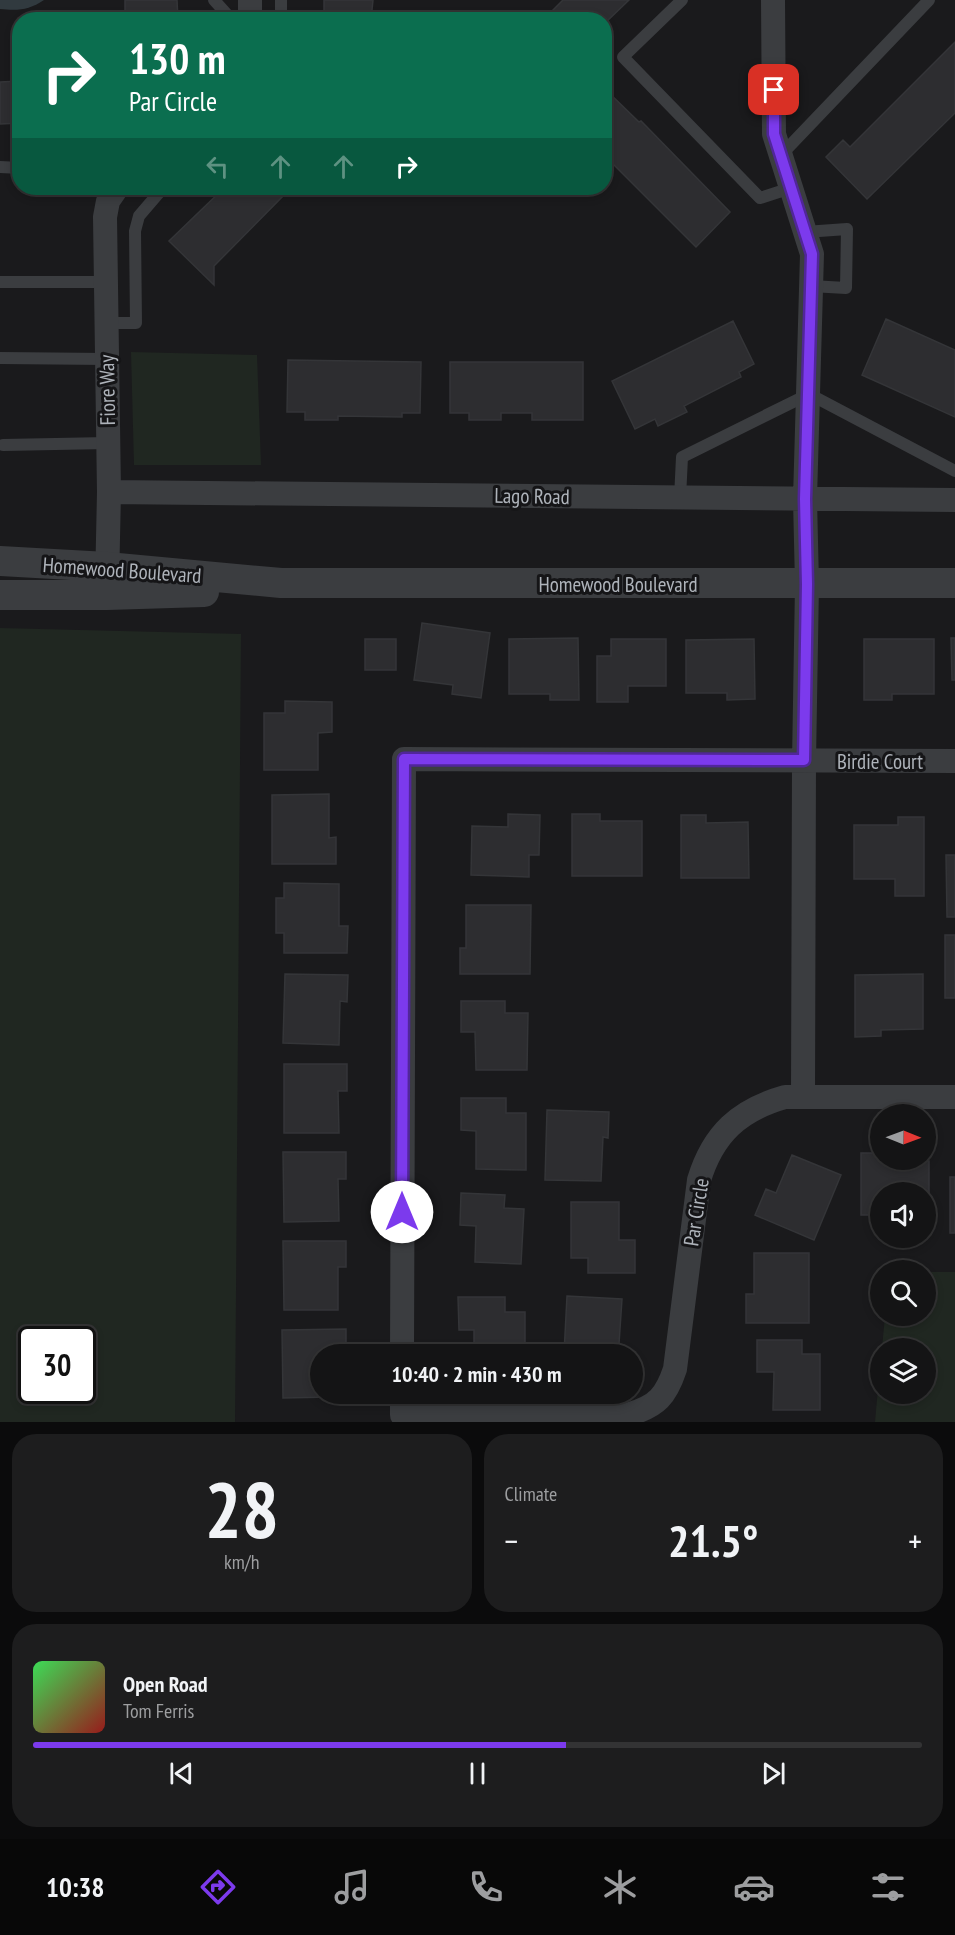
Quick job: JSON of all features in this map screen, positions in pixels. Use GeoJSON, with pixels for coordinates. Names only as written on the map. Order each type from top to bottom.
{"type":"FeatureCollection","features":[{"type":"Feature","properties":{"kind":"street"},"geometry":{"type":"LineString","coordinates":[[773,0],[774,134],[812,254],[805,499],[807,584],[803,1096],[955,1096]]}},
{"type":"Feature","properties":{"kind":"street","name":"Fiore Way"},"geometry":{"type":"LineString","coordinates":[[107,581],[109,492],[105,217],[108,201],[112,195]]}},
{"type":"Feature","properties":{"kind":"street","name":"Lago Road"},"geometry":{"type":"LineString","coordinates":[[109,492],[955,500]]}},
{"type":"Feature","properties":{"kind":"street","name":"Homewood Boulevard"},"geometry":{"type":"LineString","coordinates":[[0,561],[107,581],[203,592],[281,583],[955,584]]}},
{"type":"Feature","properties":{"kind":"street","name":"Homewood Boulevard"},"geometry":{"type":"LineString","coordinates":[[0,595],[107,581]]}},
{"type":"Feature","properties":{"kind":"street"},"geometry":{"type":"LineString","coordinates":[[402,1344],[404,759],[804,760]]}},
{"type":"Feature","properties":{"kind":"street","name":"Birdie Court"},"geometry":{"type":"LineString","coordinates":[[804,760],[955,761]]}},
{"type":"Feature","properties":{"kind":"street","name":"Par Circle"},"geometry":{"type":"LineString","coordinates":[[402,1404],[402,1415],[630,1414],[646,1409],[660,1399],[670,1385],[675,1368],[699,1180],[712,1146],[723,1132],[752,1109],[785,1097],[803,1096]]}},
{"type":"Feature","properties":{"kind":"lane"},"geometry":{"type":"LineString","coordinates":[[214,0],[225,12]]}},
{"type":"Feature","properties":{"kind":"lane"},"geometry":{"type":"LineString","coordinates":[[682,0],[623,57],[760,198],[791,188]]}},
{"type":"Feature","properties":{"kind":"lane"},"geometry":{"type":"LineString","coordinates":[[781,156],[929,0]]}},
{"type":"Feature","properties":{"kind":"lane"},"geometry":{"type":"LineString","coordinates":[[107,323],[136,324],[135,231],[139,216],[157,195]]}},
{"type":"Feature","properties":{"kind":"lane"},"geometry":{"type":"LineString","coordinates":[[805,232],[847,229],[846,288],[811,286]]}},
{"type":"Feature","properties":{"kind":"lane"},"geometry":{"type":"LineString","coordinates":[[0,282],[106,282]]}},
{"type":"Feature","properties":{"kind":"lane"},"geometry":{"type":"LineString","coordinates":[[0,358],[107,359]]}},
{"type":"Feature","properties":{"kind":"lane"},"geometry":{"type":"LineString","coordinates":[[680,498],[681,457],[809,394],[955,471]]}},
{"type":"Feature","properties":{"kind":"lane"},"geometry":{"type":"LineString","coordinates":[[3,445],[108,443]]}},
{"type":"Feature","properties":{"kind":"shaded area"},"geometry":{"type":"Polygon","coordinates":[[[0,0],[44,0],[28,8],[12,10],[0,9],[0,0]]]}},
{"type":"Feature","properties":{"kind":"shaded area"},"geometry":{"type":"Polygon","coordinates":[[[131,352],[257,355],[261,465],[134,465],[131,352]]]}},
{"type":"Feature","properties":{"kind":"shaded area"},"geometry":{"type":"Polygon","coordinates":[[[0,628],[241,634],[235,1422],[0,1422],[0,628]]]}},
{"type":"Feature","properties":{"kind":"shaded area"},"geometry":{"type":"Polygon","coordinates":[[[936,1272],[955,1272],[955,1422],[875,1422],[877,1404],[936,1404],[936,1338],[883,1338],[884,1326],[936,1326],[936,1272]]]}},
{"type":"Feature","properties":{"kind":"building"},"geometry":{"type":"Polygon","coordinates":[[[125,0],[177,0],[178,12],[125,12],[125,0]]]}},
{"type":"Feature","properties":{"kind":"building"},"geometry":{"type":"Polygon","coordinates":[[[324,0],[373,0],[371,12],[324,12],[324,0]]]}},
{"type":"Feature","properties":{"kind":"building"},"geometry":{"type":"Polygon","coordinates":[[[563,0],[629,0],[612,16],[612,12],[551,12],[563,0]]]}},
{"type":"Feature","properties":{"kind":"building"},"geometry":{"type":"Polygon","coordinates":[[[955,42],[955,113],[867,199],[826,157],[843,140],[850,147],[955,42]]]}},
{"type":"Feature","properties":{"kind":"building"},"geometry":{"type":"Polygon","coordinates":[[[12,81],[12,123],[0,124],[0,82],[12,81]]]}},
{"type":"Feature","properties":{"kind":"building"},"geometry":{"type":"Polygon","coordinates":[[[612,96],[639,122],[641,121],[730,212],[696,247],[612,163],[612,96]]]}},
{"type":"Feature","properties":{"kind":"building"},"geometry":{"type":"Polygon","coordinates":[[[217,195],[284,195],[214,266],[214,285],[169,241],[217,195]]]}},
{"type":"Feature","properties":{"kind":"building"},"geometry":{"type":"Polygon","coordinates":[[[886,319],[955,350],[955,417],[862,375],[886,319]]]}},
{"type":"Feature","properties":{"kind":"building"},"geometry":{"type":"Polygon","coordinates":[[[733,321],[754,364],[739,372],[741,377],[684,406],[687,412],[658,426],[655,419],[635,429],[612,381],[733,321]]]}},
{"type":"Feature","properties":{"kind":"building"},"geometry":{"type":"Polygon","coordinates":[[[288,360],[421,362],[420,413],[402,413],[402,417],[338,416],[338,420],[305,420],[305,412],[287,412],[288,360]]]}},
{"type":"Feature","properties":{"kind":"building"},"geometry":{"type":"Polygon","coordinates":[[[450,362],[583,362],[583,420],[532,420],[532,413],[501,413],[501,420],[469,420],[469,413],[450,413],[450,362]]]}},
{"type":"Feature","properties":{"kind":"building"},"geometry":{"type":"Polygon","coordinates":[[[422,623],[490,633],[481,698],[452,694],[453,685],[414,680],[422,623]]]}},
{"type":"Feature","properties":{"kind":"building"},"geometry":{"type":"Polygon","coordinates":[[[578,638],[579,700],[550,700],[550,694],[509,694],[509,639],[578,638]]]}},
{"type":"Feature","properties":{"kind":"building"},"geometry":{"type":"Polygon","coordinates":[[[951,638],[955,638],[955,680],[952,680],[951,638]]]}},
{"type":"Feature","properties":{"kind":"building"},"geometry":{"type":"Polygon","coordinates":[[[365,639],[396,639],[396,670],[365,670],[365,639]]]}},
{"type":"Feature","properties":{"kind":"building"},"geometry":{"type":"Polygon","coordinates":[[[611,639],[666,639],[666,686],[628,686],[628,702],[597,702],[597,656],[611,656],[611,639]]]}},
{"type":"Feature","properties":{"kind":"building"},"geometry":{"type":"Polygon","coordinates":[[[754,639],[755,699],[727,700],[727,693],[686,693],[686,640],[754,639]]]}},
{"type":"Feature","properties":{"kind":"building"},"geometry":{"type":"Polygon","coordinates":[[[864,639],[934,639],[934,694],[892,694],[892,700],[864,700],[864,639]]]}},
{"type":"Feature","properties":{"kind":"building"},"geometry":{"type":"Polygon","coordinates":[[[285,701],[332,702],[332,732],[318,733],[318,770],[264,770],[264,713],[285,713],[285,701]]]}},
{"type":"Feature","properties":{"kind":"building"},"geometry":{"type":"Polygon","coordinates":[[[329,794],[329,838],[336,837],[336,864],[272,864],[272,795],[329,794]]]}},
{"type":"Feature","properties":{"kind":"building"},"geometry":{"type":"Polygon","coordinates":[[[508,814],[540,815],[539,855],[529,855],[529,877],[471,875],[472,826],[508,827],[508,814]]]}},
{"type":"Feature","properties":{"kind":"building"},"geometry":{"type":"Polygon","coordinates":[[[572,814],[600,814],[600,821],[642,821],[642,876],[572,876],[572,814]]]}},
{"type":"Feature","properties":{"kind":"building"},"geometry":{"type":"Polygon","coordinates":[[[681,815],[706,815],[706,823],[748,822],[749,878],[681,878],[681,815]]]}},
{"type":"Feature","properties":{"kind":"building"},"geometry":{"type":"Polygon","coordinates":[[[898,817],[924,817],[924,896],[895,896],[895,879],[854,879],[854,825],[898,825],[898,817]]]}},
{"type":"Feature","properties":{"kind":"building"},"geometry":{"type":"Polygon","coordinates":[[[946,855],[955,855],[955,917],[947,917],[946,855]]]}},
{"type":"Feature","properties":{"kind":"building"},"geometry":{"type":"Polygon","coordinates":[[[284,883],[339,884],[339,926],[348,926],[347,953],[284,953],[284,933],[276,933],[276,898],[284,898],[284,883]]]}},
{"type":"Feature","properties":{"kind":"building"},"geometry":{"type":"Polygon","coordinates":[[[466,905],[531,905],[530,974],[460,974],[460,948],[466,948],[466,905]]]}},
{"type":"Feature","properties":{"kind":"building"},"geometry":{"type":"Polygon","coordinates":[[[945,935],[955,935],[955,998],[945,998],[945,935]]]}},
{"type":"Feature","properties":{"kind":"building"},"geometry":{"type":"Polygon","coordinates":[[[285,974],[348,975],[347,1002],[340,1001],[339,1045],[283,1043],[285,974]]]}},
{"type":"Feature","properties":{"kind":"building"},"geometry":{"type":"Polygon","coordinates":[[[923,974],[923,1029],[881,1030],[881,1036],[855,1037],[855,975],[923,974]]]}},
{"type":"Feature","properties":{"kind":"building"},"geometry":{"type":"Polygon","coordinates":[[[461,1001],[505,1001],[505,1013],[528,1013],[527,1070],[476,1070],[475,1032],[461,1032],[461,1001]]]}},
{"type":"Feature","properties":{"kind":"building"},"geometry":{"type":"Polygon","coordinates":[[[284,1064],[347,1064],[347,1091],[338,1091],[339,1133],[284,1133],[284,1064]]]}},
{"type":"Feature","properties":{"kind":"building"},"geometry":{"type":"Polygon","coordinates":[[[461,1098],[506,1098],[506,1113],[526,1113],[526,1170],[476,1169],[476,1131],[461,1130],[461,1098]]]}},
{"type":"Feature","properties":{"kind":"building"},"geometry":{"type":"Polygon","coordinates":[[[547,1110],[609,1112],[608,1138],[603,1137],[601,1181],[545,1180],[547,1110]]]}},
{"type":"Feature","properties":{"kind":"building"},"geometry":{"type":"Polygon","coordinates":[[[283,1152],[346,1152],[346,1179],[338,1179],[339,1221],[284,1222],[283,1152]]]}},
{"type":"Feature","properties":{"kind":"building"},"geometry":{"type":"Polygon","coordinates":[[[861,1153],[870,1153],[870,1170],[929,1170],[929,1182],[870,1182],[870,1215],[861,1215],[861,1153]]]}},
{"type":"Feature","properties":{"kind":"building"},"geometry":{"type":"Polygon","coordinates":[[[792,1155],[841,1175],[814,1240],[755,1215],[766,1189],[776,1193],[792,1155]]]}},
{"type":"Feature","properties":{"kind":"building"},"geometry":{"type":"Polygon","coordinates":[[[950,1177],[955,1177],[955,1233],[950,1233],[950,1177]]]}},
{"type":"Feature","properties":{"kind":"building"},"geometry":{"type":"Polygon","coordinates":[[[461,1193],[505,1195],[504,1208],[524,1209],[521,1264],[475,1262],[476,1226],[460,1225],[461,1193]]]}},
{"type":"Feature","properties":{"kind":"building"},"geometry":{"type":"Polygon","coordinates":[[[571,1202],[619,1202],[619,1240],[635,1240],[635,1273],[588,1273],[588,1258],[571,1258],[571,1202]]]}},
{"type":"Feature","properties":{"kind":"building"},"geometry":{"type":"Polygon","coordinates":[[[283,1241],[346,1241],[346,1267],[338,1267],[338,1310],[284,1310],[283,1241]]]}},
{"type":"Feature","properties":{"kind":"building"},"geometry":{"type":"Polygon","coordinates":[[[754,1253],[809,1253],[809,1323],[746,1323],[746,1294],[754,1294],[754,1253]]]}},
{"type":"Feature","properties":{"kind":"building"},"geometry":{"type":"Polygon","coordinates":[[[567,1296],[622,1299],[619,1344],[565,1344],[567,1296]]]}},
{"type":"Feature","properties":{"kind":"building"},"geometry":{"type":"Polygon","coordinates":[[[458,1297],[505,1297],[505,1312],[525,1312],[525,1344],[474,1344],[474,1330],[459,1330],[458,1297]]]}},
{"type":"Feature","properties":{"kind":"building"},"geometry":{"type":"Polygon","coordinates":[[[346,1329],[346,1344],[310,1344],[310,1397],[283,1398],[282,1330],[346,1329]]]}},
{"type":"Feature","properties":{"kind":"building"},"geometry":{"type":"Polygon","coordinates":[[[757,1340],[802,1340],[802,1354],[820,1354],[820,1410],[773,1410],[774,1372],[757,1372],[757,1340]]]}},
{"type":"Feature","properties":{"kind":"route"},"geometry":{"type":"LineString","coordinates":[[402,1212],[404,759],[804,760],[807,584],[805,499],[812,254],[774,134],[774,90]]}}]}
